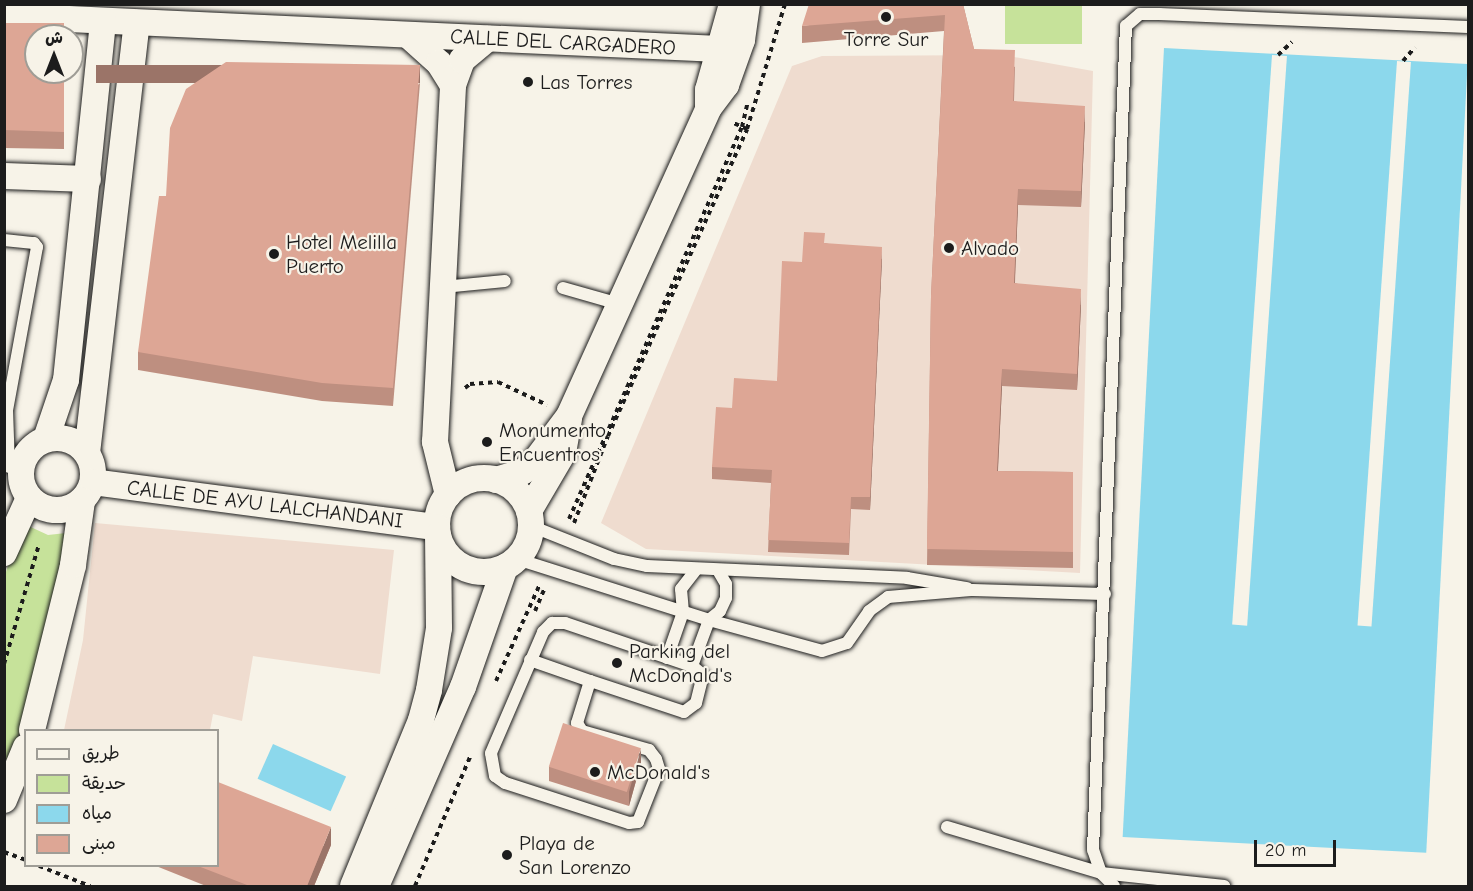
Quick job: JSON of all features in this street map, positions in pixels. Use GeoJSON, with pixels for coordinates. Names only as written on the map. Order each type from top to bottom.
{"type":"FeatureCollection","features":[{"type":"Feature","properties":{"kind":"street"},"geometry":{"type":"LineString","coordinates":[[708,109],[708,90],[732,4]]}},
{"type":"Feature","properties":{"kind":"street"},"geometry":{"type":"LineString","coordinates":[[448,495],[470,480],[496,480],[522,472],[533,464],[569,416],[708,109],[722,94],[735,63],[747,4]]}},
{"type":"Feature","properties":{"kind":"street","name":"CALLE DEL CARGADERO"},"geometry":{"type":"LineString","coordinates":[[4,16],[719,50]]}},
{"type":"Feature","properties":{"kind":"street"},"geometry":{"type":"LineString","coordinates":[[88,491],[72,508],[39,504],[23,488],[12,467],[46,439],[66,380],[103,21]]}},
{"type":"Feature","properties":{"kind":"street"},"geometry":{"type":"LineString","coordinates":[[32,729],[73,565],[88,491],[87,453],[137,23]]}},
{"type":"Feature","properties":{"kind":"street"},"geometry":{"type":"LineString","coordinates":[[408,35],[439,63],[453,85]]}},
{"type":"Feature","properties":{"kind":"street"},"geometry":{"type":"LineString","coordinates":[[352,886],[421,720],[429,690],[439,628],[437,531],[448,495],[435,442],[453,85],[462,60],[487,39]]}},
{"type":"Feature","properties":{"kind":"street"},"geometry":{"type":"LineString","coordinates":[[4,176],[88,179]]}},
{"type":"Feature","properties":{"kind":"street"},"geometry":{"type":"LineString","coordinates":[[437,531],[443,549],[464,568],[492,572],[511,563],[525,549],[530,518],[566,447],[569,416]]}},
{"type":"Feature","properties":{"kind":"street"},"geometry":{"type":"LineString","coordinates":[[46,439],[69,440],[87,453]]}},
{"type":"Feature","properties":{"kind":"street"},"geometry":{"type":"LineString","coordinates":[[496,480],[511,486],[530,518]]}},
{"type":"Feature","properties":{"kind":"street","name":"CALLE DE AYU LALCHANDANI"},"geometry":{"type":"LineString","coordinates":[[88,491],[437,531]]}},
{"type":"Feature","properties":{"kind":"street"},"geometry":{"type":"LineString","coordinates":[[4,553],[39,504]]}},
{"type":"Feature","properties":{"kind":"street"},"geometry":{"type":"LineString","coordinates":[[376,886],[471,667],[511,563]]}},
{"type":"Feature","properties":{"kind":"street"},"geometry":{"type":"LineString","coordinates":[[4,800],[24,752]]}},
{"type":"Feature","properties":{"kind":"lane"},"geometry":{"type":"LineString","coordinates":[[1114,886],[1101,873],[1093,850],[1126,26],[1140,14],[1159,14],[1468,27]]}},
{"type":"Feature","properties":{"kind":"lane"},"geometry":{"type":"LineString","coordinates":[[4,240],[34,243],[37,247],[6,410],[12,467]]}},
{"type":"Feature","properties":{"kind":"lane"},"geometry":{"type":"LineString","coordinates":[[443,287],[505,281]]}},
{"type":"Feature","properties":{"kind":"lane"},"geometry":{"type":"LineString","coordinates":[[563,288],[619,304]]}},
{"type":"Feature","properties":{"kind":"lane"},"geometry":{"type":"LineString","coordinates":[[530,518],[564,539],[632,564],[695,571],[937,580],[971,590]]}},
{"type":"Feature","properties":{"kind":"lane"},"geometry":{"type":"LineString","coordinates":[[511,563],[549,571],[709,620],[822,651],[832,650],[847,643],[869,611],[888,597],[971,590],[1105,594]]}},
{"type":"Feature","properties":{"kind":"lane"},"geometry":{"type":"LineString","coordinates":[[667,658],[683,612],[681,589],[695,571]]}},
{"type":"Feature","properties":{"kind":"lane"},"geometry":{"type":"LineString","coordinates":[[692,666],[709,620],[720,611],[726,598],[726,585],[719,572]]}},
{"type":"Feature","properties":{"kind":"lane"},"geometry":{"type":"LineString","coordinates":[[530,660],[684,712],[696,703],[703,681],[700,669],[565,623],[552,623],[543,632],[530,660],[491,753],[495,776],[528,791],[629,823],[638,822],[659,769],[656,759],[649,750],[582,731],[577,723],[590,681]]}},
{"type":"Feature","properties":{"kind":"lane"},"geometry":{"type":"LineString","coordinates":[[947,827],[1101,873],[1224,886]]}},
{"type":"Feature","properties":{"kind":"path"},"geometry":{"type":"LineString","coordinates":[[606,434],[747,129],[785,4]]}},
{"type":"Feature","properties":{"kind":"path"},"geometry":{"type":"LineString","coordinates":[[1278,55],[1292,42]]}},
{"type":"Feature","properties":{"kind":"path"},"geometry":{"type":"LineString","coordinates":[[1403,61],[1415,47]]}},
{"type":"Feature","properties":{"kind":"path"},"geometry":{"type":"LineString","coordinates":[[564,539],[606,434],[742,127],[750,94]]}},
{"type":"Feature","properties":{"kind":"path"},"geometry":{"type":"LineString","coordinates":[[708,109],[747,129]]}},
{"type":"Feature","properties":{"kind":"path"},"geometry":{"type":"LineString","coordinates":[[462,391],[470,384],[498,382],[569,416]]}},
{"type":"Feature","properties":{"kind":"path"},"geometry":{"type":"LineString","coordinates":[[4,664],[39,504]]}},
{"type":"Feature","properties":{"kind":"path"},"geometry":{"type":"LineString","coordinates":[[504,681],[549,571]]}},
{"type":"Feature","properties":{"kind":"path"},"geometry":{"type":"LineString","coordinates":[[492,690],[549,571]]}},
{"type":"Feature","properties":{"kind":"path"},"geometry":{"type":"LineString","coordinates":[[415,886],[475,747]]}},
{"type":"Feature","properties":{"kind":"path"},"geometry":{"type":"LineString","coordinates":[[4,852],[24,859]]}},
{"type":"Feature","properties":{"kind":"path"},"geometry":{"type":"LineString","coordinates":[[42,867],[90,886]]}},
{"type":"Feature","properties":{"kind":"shaded area"},"geometry":{"type":"Polygon","coordinates":[[[1003,55],[1093,71],[1080,573],[646,549],[601,523],[792,66],[822,56],[1003,55]]]}},
{"type":"Feature","properties":{"kind":"shaded area"},"geometry":{"type":"Polygon","coordinates":[[[95,523],[394,550],[380,674],[253,656],[242,721],[213,714],[210,729],[64,729],[83,640],[95,523]]]}},
{"type":"Feature","properties":{"kind":"green space"},"geometry":{"type":"Polygon","coordinates":[[[1005,5],[1082,5],[1082,44],[1005,44],[1005,5]]]}},
{"type":"Feature","properties":{"kind":"green space"},"geometry":{"type":"Polygon","coordinates":[[[22,523],[48,535],[66,533],[34,696],[5,771],[4,578],[22,523]]]}},
{"type":"Feature","properties":{"kind":"water"},"geometry":{"type":"Polygon","coordinates":[[[1164,48],[1468,64],[1426,853],[1123,837],[1164,48]]]}},
{"type":"Feature","properties":{"kind":"water"},"geometry":{"type":"Polygon","coordinates":[[[273,744],[346,777],[331,811],[258,779],[273,744]]]}},
{"type":"Feature","properties":{"kind":"pier"},"geometry":{"type":"Polygon","coordinates":[[[1272,55],[1287,56],[1247,626],[1232,625],[1272,55]]]}},
{"type":"Feature","properties":{"kind":"pier"},"geometry":{"type":"Polygon","coordinates":[[[1397,61],[1411,62],[1371,627],[1358,626],[1397,61]]]}},
{"type":"Feature","properties":{"kind":"building"},"geometry":{"type":"Polygon","coordinates":[[[809,4],[963,4],[974,49],[1015,50],[1013,101],[1085,106],[1081,191],[1018,189],[1014,283],[1081,289],[1077,374],[1002,369],[997,471],[1073,472],[1073,552],[927,549],[931,296],[945,15],[802,26],[809,4]]]}},
{"type":"Feature","properties":{"kind":"building"},"geometry":{"type":"Polygon","coordinates":[[[4,23],[64,23],[24,24],[24,84],[64,84],[64,132],[4,130],[4,23]]]}},
{"type":"Feature","properties":{"kind":"building"},"geometry":{"type":"Polygon","coordinates":[[[226,62],[420,65],[393,388],[322,383],[138,352],[159,196],[166,196],[170,128],[186,89],[226,62]]]}},
{"type":"Feature","properties":{"kind":"building"},"geometry":{"type":"Polygon","coordinates":[[[804,232],[825,233],[824,243],[882,247],[870,497],[851,497],[849,543],[768,540],[772,470],[712,467],[716,407],[732,408],[734,378],[777,381],[782,261],[802,262],[804,232]]]}},
{"type":"Feature","properties":{"kind":"building","name":"McDonald's"},"geometry":{"type":"Polygon","coordinates":[[[563,723],[641,748],[627,792],[549,767],[563,723]]]}},
{"type":"Feature","properties":{"kind":"building"},"geometry":{"type":"Polygon","coordinates":[[[219,782],[331,827],[307,886],[247,885],[201,867],[219,867],[219,782]]]}},
{"type":"Feature","properties":{"kind":"place","name":"Torre Sur"},"geometry":{"type":"Point","coordinates":[886,17]}},
{"type":"Feature","properties":{"kind":"place","name":"Las Torres"},"geometry":{"type":"Point","coordinates":[528,82]}},
{"type":"Feature","properties":{"kind":"place","name":"Alvado"},"geometry":{"type":"Point","coordinates":[949,248]}},
{"type":"Feature","properties":{"kind":"place","name":"Hotel Melilla Puerto"},"geometry":{"type":"Point","coordinates":[274,254]}},
{"type":"Feature","properties":{"kind":"place","name":"Monumento Encuentros"},"geometry":{"type":"Point","coordinates":[487,442]}},
{"type":"Feature","properties":{"kind":"place","name":"Parking del McDonald's"},"geometry":{"type":"Point","coordinates":[617,663]}},
{"type":"Feature","properties":{"kind":"place","name":"McDonald's"},"geometry":{"type":"Point","coordinates":[595,772]}},
{"type":"Feature","properties":{"kind":"place","name":"Playa de San Lorenzo"},"geometry":{"type":"Point","coordinates":[507,855]}}]}
